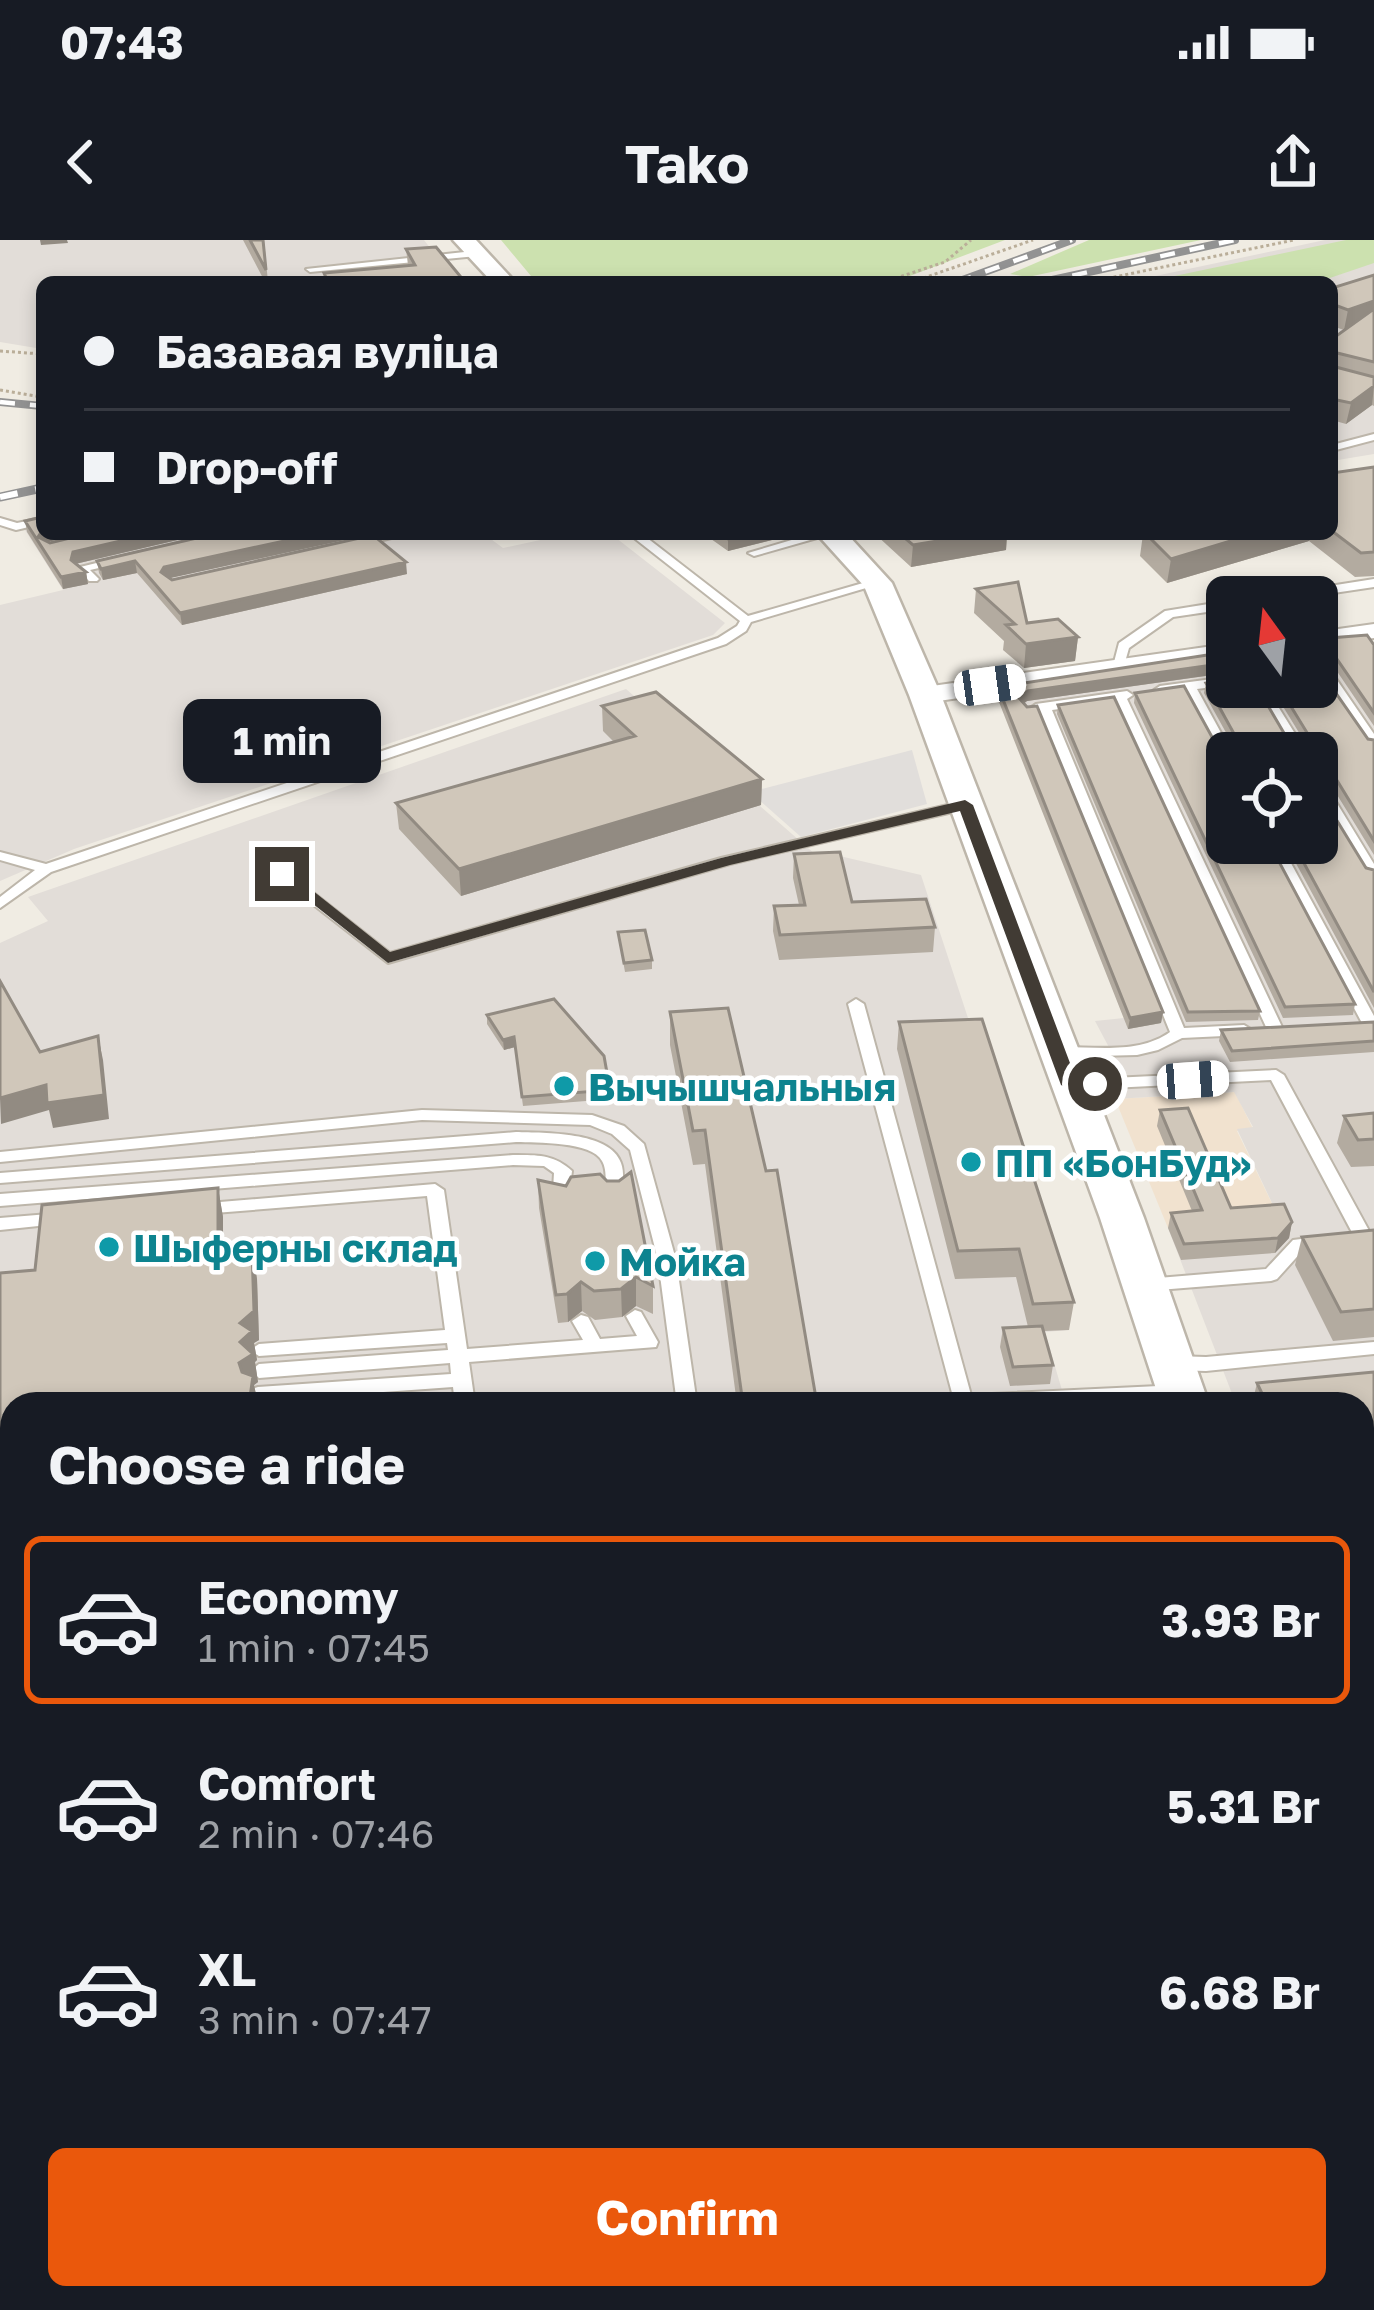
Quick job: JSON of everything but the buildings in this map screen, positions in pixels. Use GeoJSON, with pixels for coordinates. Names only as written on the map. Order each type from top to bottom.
{"type":"FeatureCollection","features":[{"type":"Feature","properties":{"kind":"street"},"geometry":{"type":"LineString","coordinates":[[469,247],[498,276]]}},
{"type":"Feature","properties":{"kind":"street"},"geometry":{"type":"LineString","coordinates":[[840,540],[877,583],[925,694],[1146,1285],[1178,1386]]}},
{"type":"Feature","properties":{"kind":"street"},"geometry":{"type":"LineString","coordinates":[[1338,636],[1374,631]]}},
{"type":"Feature","properties":{"kind":"street"},"geometry":{"type":"LineString","coordinates":[[925,694],[1206,654]]}},
{"type":"Feature","properties":{"kind":"lane"},"geometry":{"type":"LineString","coordinates":[[310,269],[469,247]]}},
{"type":"Feature","properties":{"kind":"lane"},"geometry":{"type":"LineString","coordinates":[[1338,446],[1374,437]]}},
{"type":"Feature","properties":{"kind":"lane"},"geometry":{"type":"LineString","coordinates":[[0,521],[16,527],[36,522]]}},
{"type":"Feature","properties":{"kind":"lane"},"geometry":{"type":"LineString","coordinates":[[333,549],[374,540]]}},
{"type":"Feature","properties":{"kind":"lane"},"geometry":{"type":"LineString","coordinates":[[643,540],[746,620]]}},
{"type":"Feature","properties":{"kind":"lane"},"geometry":{"type":"LineString","coordinates":[[754,553],[813,540]]}},
{"type":"Feature","properties":{"kind":"lane"},"geometry":{"type":"LineString","coordinates":[[93,579],[82,568],[127,559]]}},
{"type":"Feature","properties":{"kind":"lane"},"geometry":{"type":"LineString","coordinates":[[0,904],[46,868],[722,641],[746,620],[877,583]]}},
{"type":"Feature","properties":{"kind":"lane"},"geometry":{"type":"LineString","coordinates":[[1338,589],[1374,583]]}},
{"type":"Feature","properties":{"kind":"lane"},"geometry":{"type":"LineString","coordinates":[[1119,666],[1123,646],[1168,614],[1206,608]]}},
{"type":"Feature","properties":{"kind":"lane"},"geometry":{"type":"LineString","coordinates":[[1178,1033],[1036,708],[1206,684]]}},
{"type":"Feature","properties":{"kind":"lane"},"geometry":{"type":"LineString","coordinates":[[1190,686],[1214,732]]}},
{"type":"Feature","properties":{"kind":"lane"},"geometry":{"type":"LineString","coordinates":[[1338,691],[1374,744]]}},
{"type":"Feature","properties":{"kind":"lane"},"geometry":{"type":"LineString","coordinates":[[1119,696],[1275,1029]]}},
{"type":"Feature","properties":{"kind":"lane"},"geometry":{"type":"LineString","coordinates":[[282,874],[388,958],[726,861],[965,805]]}},
{"type":"Feature","properties":{"kind":"lane"},"geometry":{"type":"LineString","coordinates":[[1338,817],[1374,876]]}},
{"type":"Feature","properties":{"kind":"lane"},"geometry":{"type":"LineString","coordinates":[[0,856],[46,868]]}},
{"type":"Feature","properties":{"kind":"lane"},"geometry":{"type":"LineString","coordinates":[[1285,864],[1372,1023],[1346,1024]]}},
{"type":"Feature","properties":{"kind":"lane"},"geometry":{"type":"LineString","coordinates":[[856,1004],[960,1392]]}},
{"type":"Feature","properties":{"kind":"lane"},"geometry":{"type":"LineString","coordinates":[[1063,1068],[1167,1044],[1178,1033],[1299,1028]]}},
{"type":"Feature","properties":{"kind":"lane"},"geometry":{"type":"LineString","coordinates":[[1063,1068],[1276,1075],[1369,1238],[1299,1244],[1271,1274],[1146,1285]]}},
{"type":"Feature","properties":{"kind":"lane"},"geometry":{"type":"LineString","coordinates":[[0,1157],[422,1115],[592,1120],[618,1130],[638,1148],[667,1260],[685,1392]]}},
{"type":"Feature","properties":{"kind":"lane"},"geometry":{"type":"LineString","coordinates":[[0,1178],[516,1137],[564,1139],[602,1148],[613,1163],[614,1202]]}},
{"type":"Feature","properties":{"kind":"lane"},"geometry":{"type":"LineString","coordinates":[[0,1200],[422,1165],[548,1161],[563,1171],[561,1206]]}},
{"type":"Feature","properties":{"kind":"lane"},"geometry":{"type":"LineString","coordinates":[[183,1210],[435,1190],[463,1392]]}},
{"type":"Feature","properties":{"kind":"lane"},"geometry":{"type":"LineString","coordinates":[[0,1224],[92,1217]]}},
{"type":"Feature","properties":{"kind":"lane"},"geometry":{"type":"LineString","coordinates":[[455,1336],[259,1361],[458,1358],[649,1342],[635,1316]]}},
{"type":"Feature","properties":{"kind":"lane"},"geometry":{"type":"LineString","coordinates":[[581,1321],[595,1346]]}},
{"type":"Feature","properties":{"kind":"lane"},"geometry":{"type":"LineString","coordinates":[[1097,1392],[1178,1386],[1206,1364],[1374,1348]]}},
{"type":"Feature","properties":{"kind":"lane"},"geometry":{"type":"LineString","coordinates":[[287,1392],[461,1380]]}},
{"type":"Feature","properties":{"kind":"path"},"geometry":{"type":"LineString","coordinates":[[902,276],[967,249],[971,240]]}},
{"type":"Feature","properties":{"kind":"path"},"geometry":{"type":"LineString","coordinates":[[929,276],[1034,240]]}},
{"type":"Feature","properties":{"kind":"path"},"geometry":{"type":"LineString","coordinates":[[1119,276],[1294,240]]}},
{"type":"Feature","properties":{"kind":"path"},"geometry":{"type":"LineString","coordinates":[[0,351],[36,354]]}},
{"type":"Feature","properties":{"kind":"path"},"geometry":{"type":"LineString","coordinates":[[0,390],[36,396]]}},
{"type":"Feature","properties":{"kind":"shaded area"},"geometry":{"type":"Polygon","coordinates":[[[0,240],[424,240],[451,276],[36,276],[36,348],[0,342],[0,240]]]}},
{"type":"Feature","properties":{"kind":"shaded area"},"geometry":{"type":"Polygon","coordinates":[[[1325,240],[1374,240],[1374,337],[1338,332],[1338,276],[1155,276],[1325,240]]]}},
{"type":"Feature","properties":{"kind":"shaded area"},"geometry":{"type":"Polygon","coordinates":[[[1338,356],[1374,365],[1374,454],[1338,460],[1338,356]]]}},
{"type":"Feature","properties":{"kind":"shaded area"},"geometry":{"type":"Polygon","coordinates":[[[36,518],[36,540],[492,540],[503,548],[540,540],[619,540],[725,623],[713,635],[74,849],[0,881],[0,605],[63,590],[20,522],[36,518]]]}},
{"type":"Feature","properties":{"kind":"shaded area"},"geometry":{"type":"Polygon","coordinates":[[[1206,665],[1206,708],[1338,708],[1338,669],[1374,724],[1374,1392],[1231,1392],[1168,1228],[1280,1220],[1237,1129],[1253,1127],[1234,1092],[1115,1099],[1104,1071],[1121,1070],[1095,1021],[1124,1018],[998,695],[1206,665]]]}},
{"type":"Feature","properties":{"kind":"shaded area"},"geometry":{"type":"Polygon","coordinates":[[[626,689],[816,855],[831,854],[921,875],[1064,1310],[1069,1330],[1045,1332],[1062,1392],[0,1392],[0,943],[48,921],[28,897],[626,689]]]}},
{"type":"Feature","properties":{"kind":"shaded area"},"geometry":{"type":"Polygon","coordinates":[[[912,750],[927,804],[801,837],[750,792],[912,750]]]}},
{"type":"Feature","properties":{"kind":"shaded area"},"geometry":{"type":"Polygon","coordinates":[[[1235,1092],[1253,1129],[1237,1131],[1280,1220],[1168,1228],[1115,1099],[1235,1092]]]}},
{"type":"Feature","properties":{"kind":"green space"},"geometry":{"type":"Polygon","coordinates":[[[501,240],[1005,240],[910,276],[531,276],[501,240]]]}},
{"type":"Feature","properties":{"kind":"green space"},"geometry":{"type":"Polygon","coordinates":[[[1089,240],[1201,240],[1033,276],[1010,274],[1089,240]]]}},
{"type":"Feature","properties":{"kind":"green space"},"geometry":{"type":"Polygon","coordinates":[[[1346,240],[1374,240],[1374,263],[1336,276],[1175,276],[1346,240]]]}},
{"type":"Feature","properties":{"kind":"railway"},"geometry":{"type":"LineString","coordinates":[[973,276],[1072,240]]}},
{"type":"Feature","properties":{"kind":"railway"},"geometry":{"type":"LineString","coordinates":[[1070,276],[1235,240]]}},
{"type":"Feature","properties":{"kind":"railway"},"geometry":{"type":"LineString","coordinates":[[0,402],[36,405]]}},
{"type":"Feature","properties":{"kind":"railway"},"geometry":{"type":"LineString","coordinates":[[0,497],[36,489]]}},
{"type":"Feature","properties":{"kind":"place","name":"Вычышчальныя"},"geometry":{"type":"Point","coordinates":[564,1086]}},
{"type":"Feature","properties":{"kind":"place","name":"ПП «БонБуд»"},"geometry":{"type":"Point","coordinates":[971,1162]}},
{"type":"Feature","properties":{"kind":"place","name":"Шыферны склад"},"geometry":{"type":"Point","coordinates":[109,1247]}},
{"type":"Feature","properties":{"kind":"place","name":"Мойка"},"geometry":{"type":"Point","coordinates":[595,1261]}},
{"type":"Feature","properties":{"kind":"route"},"geometry":{"type":"LineString","coordinates":[[282,874],[388,958],[726,861],[965,805],[1070,1085],[1095,1084]]}}]}
